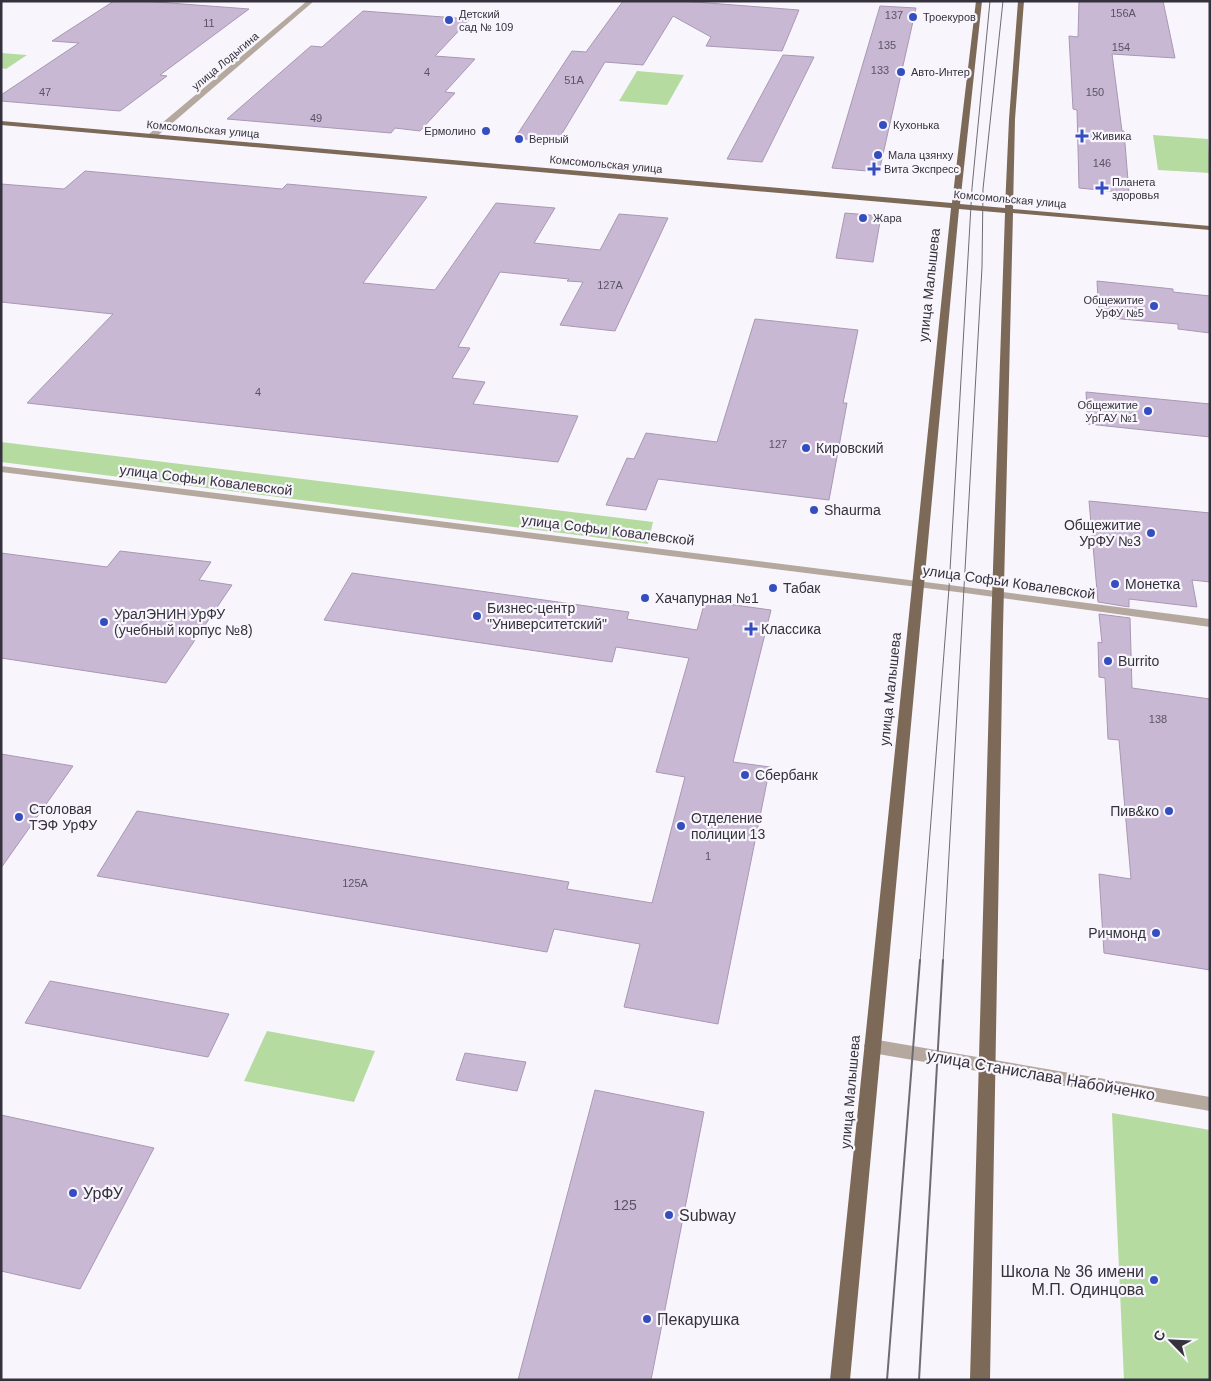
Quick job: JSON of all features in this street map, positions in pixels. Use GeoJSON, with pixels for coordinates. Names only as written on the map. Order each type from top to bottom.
{"type":"FeatureCollection","features":[{"type":"Feature","properties":{"kind":"main road","name":"улица Малышева"},"geometry":{"type":"LineString","coordinates":[[840,1380],[955,206],[979,1]]}},
{"type":"Feature","properties":{"kind":"main road"},"geometry":{"type":"LineString","coordinates":[[980,1380],[989,1066],[998,595],[1012,119],[1021,1]]}},
{"type":"Feature","properties":{"kind":"main road","name":"Комсомольская улица"},"geometry":{"type":"LineString","coordinates":[[1,123],[1210,228]]}},
{"type":"Feature","properties":{"kind":"street","name":"улица Лодыгина"},"geometry":{"type":"LineString","coordinates":[[152,136],[311,1]]}},
{"type":"Feature","properties":{"kind":"street","name":"улица Софьи Ковалевской"},"geometry":{"type":"LineString","coordinates":[[1,469],[998,595],[1210,624]]}},
{"type":"Feature","properties":{"kind":"street","name":"улица Станислава Набойченко"},"geometry":{"type":"LineString","coordinates":[[872,1046],[1210,1104]]}},
{"type":"Feature","properties":{"kind":"green space"},"geometry":{"type":"Polygon","coordinates":[[[1,53],[27,55],[6,69],[1,68],[1,53]]]}},
{"type":"Feature","properties":{"kind":"green space"},"geometry":{"type":"Polygon","coordinates":[[[637,71],[684,75],[667,105],[619,101],[637,71]]]}},
{"type":"Feature","properties":{"kind":"green space"},"geometry":{"type":"Polygon","coordinates":[[[1153,135],[1208,139],[1210,173],[1158,170],[1153,135]]]}},
{"type":"Feature","properties":{"kind":"green space"},"geometry":{"type":"Polygon","coordinates":[[[1,442],[653,522],[648,544],[1,462],[1,442]]]}},
{"type":"Feature","properties":{"kind":"green space"},"geometry":{"type":"Polygon","coordinates":[[[267,1031],[375,1051],[354,1102],[244,1081],[267,1031]]]}},
{"type":"Feature","properties":{"kind":"green space","name":"Школа № 36 имени М.П. Одинцова"},"geometry":{"type":"Polygon","coordinates":[[[1112,1113],[1210,1130],[1210,1380],[1124,1380],[1112,1113]]]}},
{"type":"Feature","properties":{"kind":"building"},"geometry":{"type":"Polygon","coordinates":[[[114,1],[143,1],[249,9],[160,75],[167,76],[120,111],[1,101],[1,95],[79,43],[52,41],[114,1]]]}},
{"type":"Feature","properties":{"kind":"building"},"geometry":{"type":"Polygon","coordinates":[[[623,1],[682,1],[799,10],[782,51],[706,46],[711,37],[673,16],[643,65],[605,62],[557,142],[515,138],[572,51],[586,52],[623,1]]]}},
{"type":"Feature","properties":{"kind":"building"},"geometry":{"type":"Polygon","coordinates":[[[1079,1],[1163,1],[1175,58],[1112,54],[1122,131],[1124,131],[1129,193],[1079,188],[1077,110],[1073,109],[1069,36],[1078,37],[1079,1]]]}},
{"type":"Feature","properties":{"kind":"building"},"geometry":{"type":"Polygon","coordinates":[[[880,6],[916,8],[879,172],[832,168],[880,6]]]}},
{"type":"Feature","properties":{"kind":"building"},"geometry":{"type":"Polygon","coordinates":[[[363,11],[470,19],[435,56],[475,59],[445,92],[455,93],[420,131],[395,128],[391,133],[227,119],[311,46],[322,47],[363,11]]]}},
{"type":"Feature","properties":{"kind":"building"},"geometry":{"type":"Polygon","coordinates":[[[783,55],[814,57],[762,162],[727,159],[783,55]]]}},
{"type":"Feature","properties":{"kind":"building"},"geometry":{"type":"Polygon","coordinates":[[[85,171],[282,189],[287,184],[427,197],[363,283],[435,290],[496,203],[555,208],[534,243],[600,250],[619,214],[668,218],[615,331],[560,325],[583,282],[500,272],[458,347],[470,348],[452,378],[485,382],[473,404],[578,416],[558,462],[27,403],[113,314],[1,302],[1,184],[64,189],[85,171]]]}},
{"type":"Feature","properties":{"kind":"building"},"geometry":{"type":"Polygon","coordinates":[[[845,213],[881,216],[873,262],[836,258],[845,213]]]}},
{"type":"Feature","properties":{"kind":"building","name":"Общежитие УрФУ №5"},"geometry":{"type":"Polygon","coordinates":[[[1097,281],[1173,289],[1173,292],[1210,296],[1210,333],[1178,329],[1178,324],[1099,317],[1097,281]]]}},
{"type":"Feature","properties":{"kind":"building"},"geometry":{"type":"Polygon","coordinates":[[[755,319],[858,330],[843,403],[847,403],[829,500],[658,479],[646,510],[606,505],[627,458],[634,459],[646,433],[717,442],[755,319]]]}},
{"type":"Feature","properties":{"kind":"building","name":"Общежитие УрГАУ №1"},"geometry":{"type":"Polygon","coordinates":[[[1086,392],[1210,404],[1210,437],[1088,424],[1086,392]]]}},
{"type":"Feature","properties":{"kind":"building"},"geometry":{"type":"Polygon","coordinates":[[[1089,501],[1210,513],[1210,582],[1192,580],[1197,607],[1129,599],[1129,607],[1098,602],[1089,501]]]}},
{"type":"Feature","properties":{"kind":"building","name":"УралЭНИН УрФУ (учебный корпус №8)"},"geometry":{"type":"Polygon","coordinates":[[[120,551],[211,562],[199,580],[232,585],[166,683],[1,658],[1,553],[107,567],[120,551]]]}},
{"type":"Feature","properties":{"kind":"building"},"geometry":{"type":"Polygon","coordinates":[[[352,573],[629,612],[627,619],[697,630],[705,601],[771,610],[733,762],[770,767],[718,1024],[624,1007],[640,944],[554,929],[547,952],[97,876],[137,811],[569,882],[567,889],[652,903],[685,777],[656,772],[689,658],[616,647],[612,662],[324,620],[352,573]]]}},
{"type":"Feature","properties":{"kind":"building"},"geometry":{"type":"Polygon","coordinates":[[[1099,614],[1130,618],[1132,688],[1210,699],[1210,970],[1104,953],[1099,874],[1131,879],[1119,740],[1108,739],[1105,678],[1099,677],[1098,642],[1102,643],[1099,614]]]}},
{"type":"Feature","properties":{"kind":"building","name":"Столовая ТЭФ УрФУ"},"geometry":{"type":"Polygon","coordinates":[[[1,754],[73,766],[1,868],[1,754]]]}},
{"type":"Feature","properties":{"kind":"building"},"geometry":{"type":"Polygon","coordinates":[[[50,981],[229,1014],[208,1057],[25,1023],[50,981]]]}},
{"type":"Feature","properties":{"kind":"building"},"geometry":{"type":"Polygon","coordinates":[[[465,1053],[526,1062],[517,1091],[456,1080],[465,1053]]]}},
{"type":"Feature","properties":{"kind":"building"},"geometry":{"type":"Polygon","coordinates":[[[595,1090],[704,1112],[651,1380],[518,1380],[595,1090]]]}},
{"type":"Feature","properties":{"kind":"building"},"geometry":{"type":"Polygon","coordinates":[[[1,1115],[154,1148],[80,1289],[1,1271],[1,1115]]]}},
{"type":"Feature","properties":{"kind":"tram line"},"geometry":{"type":"LineString","coordinates":[[920,962],[949,588],[972,188],[990,1]]}},
{"type":"Feature","properties":{"kind":"tram line"},"geometry":{"type":"LineString","coordinates":[[943,962],[982,267],[983,189],[1003,1]]}},
{"type":"Feature","properties":{"kind":"tram line"},"geometry":{"type":"LineString","coordinates":[[887,1380],[920,960]]}},
{"type":"Feature","properties":{"kind":"tram line"},"geometry":{"type":"LineString","coordinates":[[919,1380],[943,960]]}},
{"type":"Feature","properties":{"kind":"place","name":"Троекуров"},"geometry":{"type":"Point","coordinates":[913,17]}},
{"type":"Feature","properties":{"kind":"place","name":"Детский сад № 109"},"geometry":{"type":"Point","coordinates":[449,20]}},
{"type":"Feature","properties":{"kind":"place","name":"Авто-Интер"},"geometry":{"type":"Point","coordinates":[901,72]}},
{"type":"Feature","properties":{"kind":"place","name":"Кухонька"},"geometry":{"type":"Point","coordinates":[883,125]}},
{"type":"Feature","properties":{"kind":"place","name":"Ермолино"},"geometry":{"type":"Point","coordinates":[486,131]}},
{"type":"Feature","properties":{"kind":"place","name":"Живика"},"geometry":{"type":"Point","coordinates":[1082,136]}},
{"type":"Feature","properties":{"kind":"place","name":"Верный"},"geometry":{"type":"Point","coordinates":[519,139]}},
{"type":"Feature","properties":{"kind":"place","name":"Мала цзянху"},"geometry":{"type":"Point","coordinates":[878,155]}},
{"type":"Feature","properties":{"kind":"place","name":"Вита Экспресс"},"geometry":{"type":"Point","coordinates":[874,169]}},
{"type":"Feature","properties":{"kind":"place","name":"Планета здоровья"},"geometry":{"type":"Point","coordinates":[1102,188]}},
{"type":"Feature","properties":{"kind":"place","name":"Жара"},"geometry":{"type":"Point","coordinates":[863,218]}},
{"type":"Feature","properties":{"kind":"place","name":"Общежитие УрФУ №5"},"geometry":{"type":"Point","coordinates":[1154,306]}},
{"type":"Feature","properties":{"kind":"place","name":"Общежитие УрГАУ №1"},"geometry":{"type":"Point","coordinates":[1148,411]}},
{"type":"Feature","properties":{"kind":"place","name":"Кировский"},"geometry":{"type":"Point","coordinates":[806,448]}},
{"type":"Feature","properties":{"kind":"place","name":"Shaurma"},"geometry":{"type":"Point","coordinates":[814,510]}},
{"type":"Feature","properties":{"kind":"place","name":"Общежитие УрФУ №3"},"geometry":{"type":"Point","coordinates":[1151,533]}},
{"type":"Feature","properties":{"kind":"place","name":"Монетка"},"geometry":{"type":"Point","coordinates":[1115,584]}},
{"type":"Feature","properties":{"kind":"place","name":"Табак"},"geometry":{"type":"Point","coordinates":[773,588]}},
{"type":"Feature","properties":{"kind":"place","name":"Хачапурная №1"},"geometry":{"type":"Point","coordinates":[645,598]}},
{"type":"Feature","properties":{"kind":"place","name":"Бизнес-центр \"Университетский\""},"geometry":{"type":"Point","coordinates":[477,616]}},
{"type":"Feature","properties":{"kind":"place","name":"УралЭНИН УрФУ (учебный корпус №8)"},"geometry":{"type":"Point","coordinates":[104,622]}},
{"type":"Feature","properties":{"kind":"place","name":"Классика"},"geometry":{"type":"Point","coordinates":[751,629]}},
{"type":"Feature","properties":{"kind":"place","name":"Burrito"},"geometry":{"type":"Point","coordinates":[1108,661]}},
{"type":"Feature","properties":{"kind":"place","name":"Сбербанк"},"geometry":{"type":"Point","coordinates":[745,775]}},
{"type":"Feature","properties":{"kind":"place","name":"Пив&ко"},"geometry":{"type":"Point","coordinates":[1169,811]}},
{"type":"Feature","properties":{"kind":"place","name":"Столовая ТЭФ УрФУ"},"geometry":{"type":"Point","coordinates":[19,817]}},
{"type":"Feature","properties":{"kind":"place","name":"Отделение полиции 13"},"geometry":{"type":"Point","coordinates":[681,826]}},
{"type":"Feature","properties":{"kind":"place","name":"Ричмонд"},"geometry":{"type":"Point","coordinates":[1156,933]}},
{"type":"Feature","properties":{"kind":"place","name":"УрФУ"},"geometry":{"type":"Point","coordinates":[73,1193]}},
{"type":"Feature","properties":{"kind":"place","name":"Subway"},"geometry":{"type":"Point","coordinates":[669,1215]}},
{"type":"Feature","properties":{"kind":"place","name":"Школа № 36 имени М.П. Одинцова"},"geometry":{"type":"Point","coordinates":[1154,1280]}},
{"type":"Feature","properties":{"kind":"place","name":"Пекарушка"},"geometry":{"type":"Point","coordinates":[647,1319]}}]}
